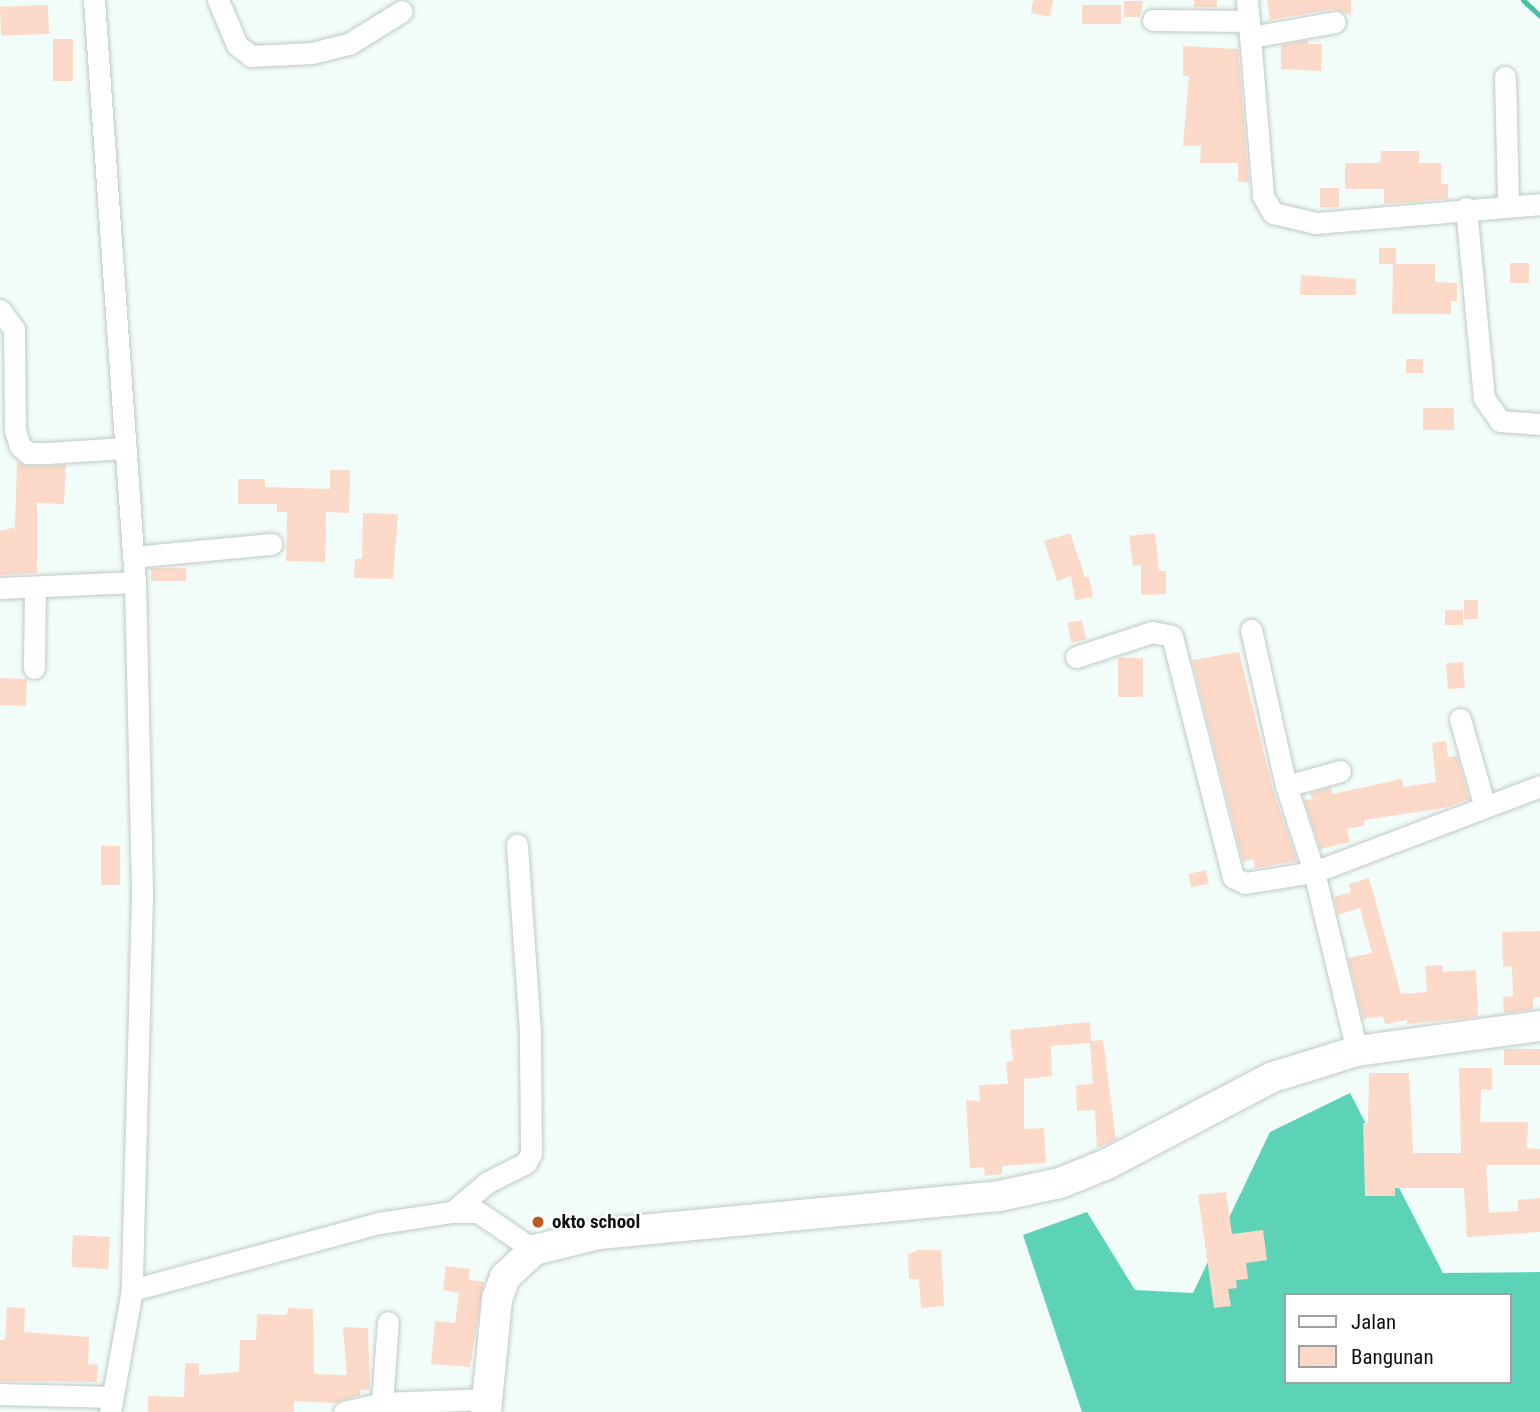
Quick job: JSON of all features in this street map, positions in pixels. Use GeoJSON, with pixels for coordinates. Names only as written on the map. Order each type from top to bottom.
{"type":"FeatureCollection","features":[{"type":"Feature","properties":{"kind":"main road"},"geometry":{"type":"LineString","coordinates":[[487,1405],[497,1299],[505,1277],[525,1257],[599,1234],[999,1196],[1060,1183],[1118,1159],[1273,1077],[1357,1051],[1540,1027]]}},
{"type":"Feature","properties":{"kind":"street"},"geometry":{"type":"LineString","coordinates":[[0,1394],[111,1405],[132,1290],[142,896],[135,582],[94,0]]}},
{"type":"Feature","properties":{"kind":"street"},"geometry":{"type":"LineString","coordinates":[[218,0],[237,45],[251,56],[312,53],[349,44],[402,10]]}},
{"type":"Feature","properties":{"kind":"street"},"geometry":{"type":"LineString","coordinates":[[1153,20],[1335,22]]}},
{"type":"Feature","properties":{"kind":"street"},"geometry":{"type":"LineString","coordinates":[[1249,20],[1263,196],[1273,213],[1316,223],[1508,204],[1540,204]]}},
{"type":"Feature","properties":{"kind":"street"},"geometry":{"type":"LineString","coordinates":[[1505,77],[1508,204]]}},
{"type":"Feature","properties":{"kind":"street"},"geometry":{"type":"LineString","coordinates":[[1466,208],[1484,398],[1500,421],[1540,424]]}},
{"type":"Feature","properties":{"kind":"street"},"geometry":{"type":"LineString","coordinates":[[0,310],[14,329],[15,430],[20,446],[28,453],[126,448]]}},
{"type":"Feature","properties":{"kind":"street"},"geometry":{"type":"LineString","coordinates":[[133,556],[271,544]]}},
{"type":"Feature","properties":{"kind":"street"},"geometry":{"type":"LineString","coordinates":[[0,588],[135,582]]}},
{"type":"Feature","properties":{"kind":"street"},"geometry":{"type":"LineString","coordinates":[[34,587],[34,668]]}},
{"type":"Feature","properties":{"kind":"street"},"geometry":{"type":"LineString","coordinates":[[1251,630],[1286,786],[1314,872],[1357,1051]]}},
{"type":"Feature","properties":{"kind":"street"},"geometry":{"type":"LineString","coordinates":[[1076,657],[1152,632],[1172,636],[1233,877],[1245,883],[1314,872],[1484,804],[1540,786]]}},
{"type":"Feature","properties":{"kind":"street"},"geometry":{"type":"LineString","coordinates":[[1460,719],[1484,804]]}},
{"type":"Feature","properties":{"kind":"street"},"geometry":{"type":"LineString","coordinates":[[1286,786],[1340,771]]}},
{"type":"Feature","properties":{"kind":"street"},"geometry":{"type":"LineString","coordinates":[[452,1212],[488,1182],[526,1163],[531,1153],[530,1032],[517,844]]}},
{"type":"Feature","properties":{"kind":"street"},"geometry":{"type":"LineString","coordinates":[[132,1290],[379,1223],[452,1212],[478,1212],[500,1225],[525,1257]]}},
{"type":"Feature","properties":{"kind":"street"},"geometry":{"type":"LineString","coordinates":[[382,1403],[388,1322]]}},
{"type":"Feature","properties":{"kind":"street"},"geometry":{"type":"LineString","coordinates":[[345,1412],[382,1403],[487,1405]]}},
{"type":"Feature","properties":{"kind":"green space"},"geometry":{"type":"Polygon","coordinates":[[[1350,1093],[1443,1273],[1540,1272],[1540,1412],[1082,1412],[1023,1235],[1087,1212],[1135,1290],[1193,1293],[1270,1132],[1350,1093]]]}},
{"type":"Feature","properties":{"kind":"building"},"geometry":{"type":"Polygon","coordinates":[[[1033,0],[1053,0],[1050,17],[1031,13],[1033,0]]]}},
{"type":"Feature","properties":{"kind":"building"},"geometry":{"type":"Polygon","coordinates":[[[1194,0],[1217,0],[1217,7],[1194,7],[1194,0]]]}},
{"type":"Feature","properties":{"kind":"building"},"geometry":{"type":"Polygon","coordinates":[[[1267,0],[1351,0],[1351,15],[1333,9],[1270,20],[1267,0]]]}},
{"type":"Feature","properties":{"kind":"building"},"geometry":{"type":"Polygon","coordinates":[[[1124,1],[1143,1],[1140,17],[1124,17],[1124,1]]]}},
{"type":"Feature","properties":{"kind":"building"},"geometry":{"type":"Polygon","coordinates":[[[48,5],[49,34],[1,36],[0,7],[48,5]]]}},
{"type":"Feature","properties":{"kind":"building"},"geometry":{"type":"Polygon","coordinates":[[[1082,5],[1121,5],[1121,24],[1082,24],[1082,5]]]}},
{"type":"Feature","properties":{"kind":"building"},"geometry":{"type":"Polygon","coordinates":[[[53,39],[73,39],[73,81],[53,81],[53,39]]]}},
{"type":"Feature","properties":{"kind":"building"},"geometry":{"type":"Polygon","coordinates":[[[1308,40],[1308,44],[1322,44],[1321,71],[1281,69],[1281,45],[1308,40]]]}},
{"type":"Feature","properties":{"kind":"building"},"geometry":{"type":"Polygon","coordinates":[[[1183,46],[1238,49],[1249,182],[1238,182],[1238,163],[1200,163],[1201,146],[1183,146],[1189,76],[1183,76],[1183,46]]]}},
{"type":"Feature","properties":{"kind":"building"},"geometry":{"type":"Polygon","coordinates":[[[1381,151],[1419,151],[1419,163],[1441,163],[1441,184],[1448,184],[1448,199],[1384,204],[1384,189],[1345,189],[1345,163],[1380,163],[1381,151]]]}},
{"type":"Feature","properties":{"kind":"building"},"geometry":{"type":"Polygon","coordinates":[[[1320,188],[1339,188],[1339,207],[1320,207],[1320,188]]]}},
{"type":"Feature","properties":{"kind":"building"},"geometry":{"type":"Polygon","coordinates":[[[1379,248],[1396,248],[1396,264],[1435,264],[1435,282],[1457,283],[1457,301],[1451,301],[1451,314],[1392,314],[1393,264],[1379,264],[1379,248]]]}},
{"type":"Feature","properties":{"kind":"building"},"geometry":{"type":"Polygon","coordinates":[[[1510,263],[1529,263],[1529,283],[1510,283],[1510,263]]]}},
{"type":"Feature","properties":{"kind":"building"},"geometry":{"type":"Polygon","coordinates":[[[1301,275],[1356,279],[1356,295],[1300,295],[1301,275]]]}},
{"type":"Feature","properties":{"kind":"building"},"geometry":{"type":"Polygon","coordinates":[[[1406,359],[1423,359],[1423,373],[1406,373],[1406,359]]]}},
{"type":"Feature","properties":{"kind":"building"},"geometry":{"type":"Polygon","coordinates":[[[1423,408],[1454,408],[1454,430],[1423,430],[1423,408]]]}},
{"type":"Feature","properties":{"kind":"building"},"geometry":{"type":"Polygon","coordinates":[[[17,461],[28,466],[66,465],[64,504],[37,503],[37,573],[0,575],[0,531],[15,527],[17,461]]]}},
{"type":"Feature","properties":{"kind":"building"},"geometry":{"type":"Polygon","coordinates":[[[330,470],[350,470],[349,513],[326,512],[325,562],[286,561],[287,512],[277,512],[277,504],[238,504],[238,479],[265,479],[265,487],[330,489],[330,470]]]}},
{"type":"Feature","properties":{"kind":"building"},"geometry":{"type":"Polygon","coordinates":[[[363,513],[398,514],[393,579],[354,578],[355,559],[362,559],[363,513]]]}},
{"type":"Feature","properties":{"kind":"building"},"geometry":{"type":"Polygon","coordinates":[[[1070,533],[1085,577],[1089,577],[1093,597],[1075,600],[1071,576],[1057,581],[1044,541],[1070,533]]]}},
{"type":"Feature","properties":{"kind":"building"},"geometry":{"type":"Polygon","coordinates":[[[1155,533],[1159,571],[1166,571],[1166,594],[1141,595],[1141,565],[1133,566],[1129,536],[1155,533]]]}},
{"type":"Feature","properties":{"kind":"building"},"geometry":{"type":"Polygon","coordinates":[[[151,568],[186,568],[186,581],[151,581],[151,568]]]}},
{"type":"Feature","properties":{"kind":"building"},"geometry":{"type":"Polygon","coordinates":[[[1464,600],[1478,600],[1478,619],[1464,619],[1464,600]]]}},
{"type":"Feature","properties":{"kind":"building"},"geometry":{"type":"Polygon","coordinates":[[[1445,610],[1463,610],[1463,625],[1445,625],[1445,610]]]}},
{"type":"Feature","properties":{"kind":"building"},"geometry":{"type":"Polygon","coordinates":[[[1082,620],[1086,640],[1071,642],[1067,623],[1082,620]]]}},
{"type":"Feature","properties":{"kind":"building"},"geometry":{"type":"Polygon","coordinates":[[[1239,652],[1273,790],[1297,861],[1255,868],[1253,859],[1243,862],[1192,660],[1239,652]]]}},
{"type":"Feature","properties":{"kind":"building"},"geometry":{"type":"Polygon","coordinates":[[[1118,658],[1143,658],[1143,697],[1118,697],[1118,658]]]}},
{"type":"Feature","properties":{"kind":"building"},"geometry":{"type":"Polygon","coordinates":[[[1463,662],[1465,688],[1448,689],[1446,663],[1463,662]]]}},
{"type":"Feature","properties":{"kind":"building"},"geometry":{"type":"Polygon","coordinates":[[[0,678],[27,679],[26,706],[0,705],[0,678]]]}},
{"type":"Feature","properties":{"kind":"building"},"geometry":{"type":"Polygon","coordinates":[[[1446,741],[1448,757],[1457,756],[1469,799],[1444,808],[1364,820],[1365,825],[1347,829],[1350,842],[1320,849],[1304,800],[1312,799],[1310,793],[1331,787],[1332,794],[1402,779],[1403,787],[1436,782],[1432,743],[1446,741]]]}},
{"type":"Feature","properties":{"kind":"building"},"geometry":{"type":"Polygon","coordinates":[[[101,846],[120,846],[120,885],[101,885],[101,846]]]}},
{"type":"Feature","properties":{"kind":"building"},"geometry":{"type":"Polygon","coordinates":[[[1206,870],[1209,884],[1191,887],[1188,874],[1206,870]]]}},
{"type":"Feature","properties":{"kind":"building"},"geometry":{"type":"Polygon","coordinates":[[[1369,878],[1401,994],[1427,992],[1425,966],[1442,965],[1443,972],[1476,970],[1478,1017],[1407,1024],[1407,1020],[1385,1024],[1383,1016],[1363,1019],[1348,958],[1372,953],[1360,908],[1338,915],[1334,897],[1351,892],[1349,884],[1369,878]]]}},
{"type":"Feature","properties":{"kind":"building"},"geometry":{"type":"Polygon","coordinates":[[[1540,931],[1540,997],[1533,998],[1533,1009],[1504,1013],[1503,997],[1513,996],[1512,966],[1503,967],[1502,932],[1540,931]]]}},
{"type":"Feature","properties":{"kind":"building"},"geometry":{"type":"Polygon","coordinates":[[[1090,1022],[1091,1041],[1103,1040],[1116,1140],[1097,1148],[1095,1110],[1077,1111],[1076,1085],[1093,1084],[1090,1043],[1051,1046],[1052,1076],[1024,1079],[1024,1129],[1044,1128],[1046,1163],[1002,1166],[1002,1174],[985,1176],[984,1167],[970,1168],[966,1100],[980,1101],[979,1085],[1008,1084],[1006,1062],[1013,1061],[1010,1030],[1090,1022]]]}},
{"type":"Feature","properties":{"kind":"building"},"geometry":{"type":"Polygon","coordinates":[[[1504,1049],[1540,1049],[1540,1065],[1504,1065],[1504,1049]]]}},
{"type":"Feature","properties":{"kind":"building"},"geometry":{"type":"Polygon","coordinates":[[[1459,1068],[1492,1068],[1492,1090],[1481,1089],[1480,1122],[1528,1122],[1527,1148],[1540,1149],[1540,1165],[1486,1165],[1489,1213],[1518,1211],[1518,1200],[1540,1198],[1540,1232],[1467,1237],[1464,1188],[1395,1188],[1395,1196],[1365,1196],[1363,1123],[1368,1123],[1369,1073],[1409,1073],[1413,1153],[1461,1153],[1459,1068]]]}},
{"type":"Feature","properties":{"kind":"building"},"geometry":{"type":"Polygon","coordinates":[[[1226,1192],[1232,1234],[1263,1230],[1267,1260],[1246,1263],[1248,1279],[1236,1280],[1237,1288],[1228,1289],[1231,1306],[1214,1308],[1198,1195],[1226,1192]]]}},
{"type":"Feature","properties":{"kind":"building"},"geometry":{"type":"Polygon","coordinates":[[[73,1235],[110,1237],[108,1269],[71,1267],[73,1235]]]}},
{"type":"Feature","properties":{"kind":"building"},"geometry":{"type":"Polygon","coordinates":[[[918,1250],[941,1250],[944,1306],[921,1308],[919,1279],[909,1279],[908,1254],[918,1250]]]}},
{"type":"Feature","properties":{"kind":"building"},"geometry":{"type":"Polygon","coordinates":[[[446,1266],[470,1269],[469,1280],[484,1282],[470,1367],[431,1364],[435,1321],[455,1323],[459,1293],[443,1290],[446,1266]]]}},
{"type":"Feature","properties":{"kind":"building"},"geometry":{"type":"Polygon","coordinates":[[[7,1307],[25,1308],[24,1332],[89,1337],[88,1364],[98,1365],[97,1382],[0,1381],[0,1340],[5,1340],[7,1307]]]}},
{"type":"Feature","properties":{"kind":"building"},"geometry":{"type":"Polygon","coordinates":[[[288,1308],[313,1309],[314,1374],[347,1375],[343,1327],[368,1328],[370,1390],[360,1390],[360,1395],[334,1403],[294,1401],[294,1412],[148,1412],[148,1396],[184,1397],[185,1363],[199,1363],[199,1375],[239,1372],[240,1340],[256,1340],[257,1314],[287,1315],[288,1308]]]}},
{"type":"Feature","properties":{"kind":"waterway"},"geometry":{"type":"LineString","coordinates":[[1523,0],[1540,16]]}},
{"type":"Feature","properties":{"kind":"place","name":"okto school"},"geometry":{"type":"Point","coordinates":[538,1222]}}]}
